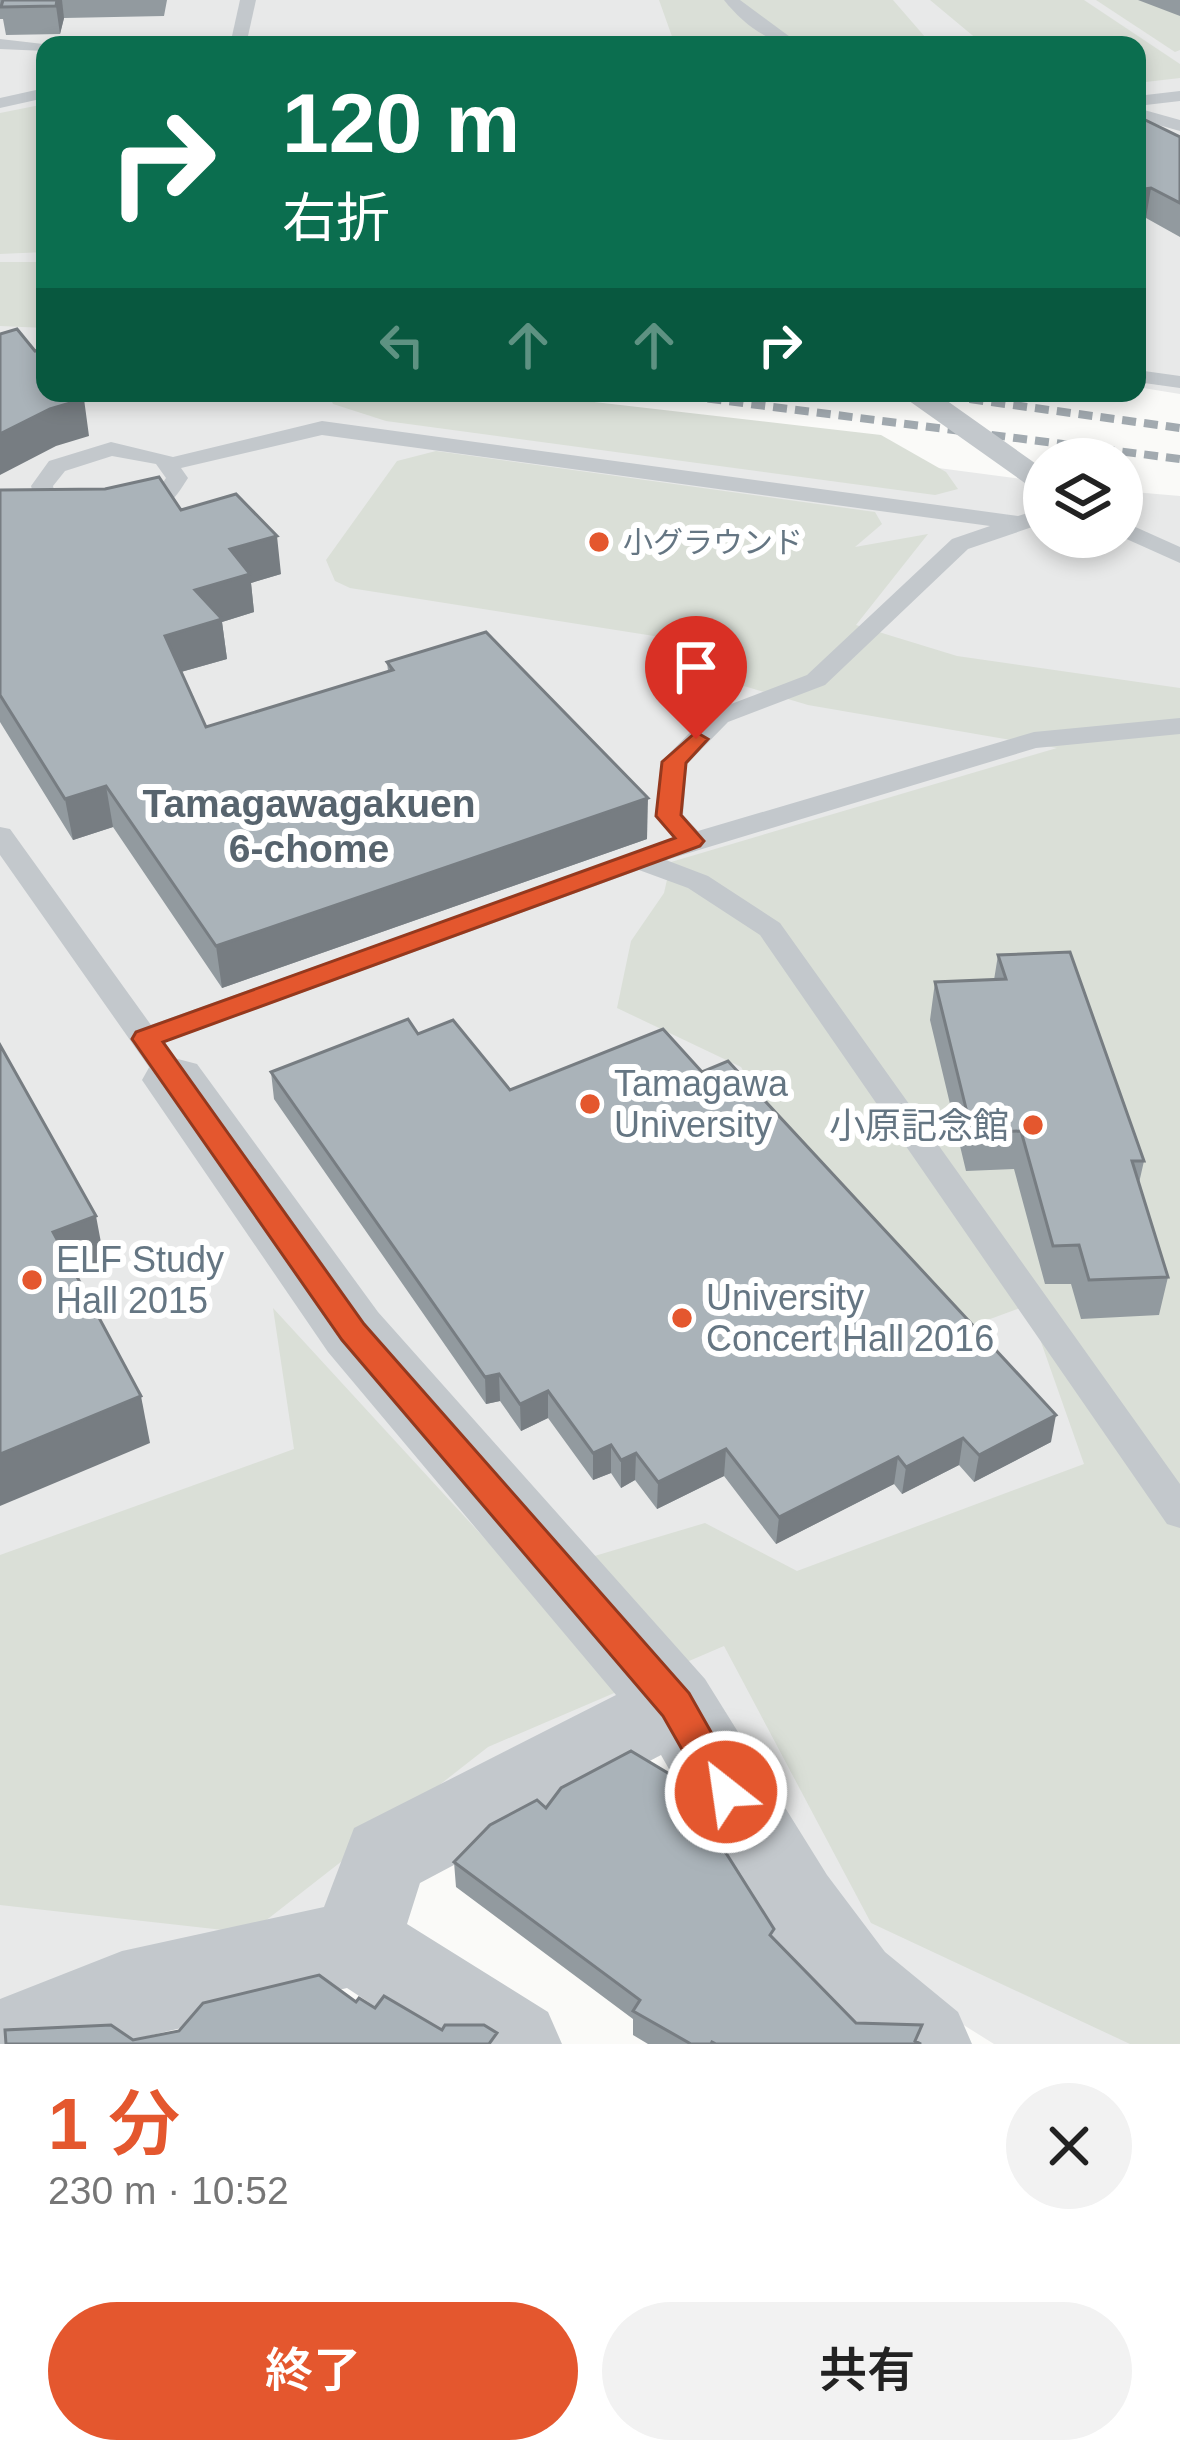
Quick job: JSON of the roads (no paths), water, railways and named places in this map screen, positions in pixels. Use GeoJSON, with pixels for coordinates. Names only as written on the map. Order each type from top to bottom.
{"type":"FeatureCollection","features":[{"type":"Feature","properties":{"kind":"street"},"geometry":{"type":"LineString","coordinates":[[160,1059],[353,1332],[676,1705],[796,1905],[853,1983],[925,2044]]}},
{"type":"Feature","properties":{"kind":"street"},"geometry":{"type":"LineString","coordinates":[[356,1943],[385,1857],[676,1705]]}},
{"type":"Feature","properties":{"kind":"street"},"geometry":{"type":"LineString","coordinates":[[3,2044],[122,1996],[356,1943],[515,2044]]}},
{"type":"Feature","properties":{"kind":"lane"},"geometry":{"type":"LineString","coordinates":[[240,36],[248,0]]}},
{"type":"Feature","properties":{"kind":"lane"},"geometry":{"type":"LineString","coordinates":[[732,0],[746,16],[779,36]]}},
{"type":"Feature","properties":{"kind":"lane"},"geometry":{"type":"LineString","coordinates":[[0,44],[36,46]]}},
{"type":"Feature","properties":{"kind":"lane"},"geometry":{"type":"LineString","coordinates":[[0,103],[36,95]]}},
{"type":"Feature","properties":{"kind":"lane"},"geometry":{"type":"LineString","coordinates":[[1146,100],[1180,96]]}},
{"type":"Feature","properties":{"kind":"lane"},"geometry":{"type":"LineString","coordinates":[[1146,115],[1180,126]]}},
{"type":"Feature","properties":{"kind":"lane"},"geometry":{"type":"LineString","coordinates":[[1146,377],[1180,382]]}},
{"type":"Feature","properties":{"kind":"lane"},"geometry":{"type":"LineString","coordinates":[[930,402],[1023,468]]}},
{"type":"Feature","properties":{"kind":"lane"},"geometry":{"type":"LineString","coordinates":[[170,464],[177,478],[172,490],[160,500],[119,514],[74,513],[45,497],[42,486],[56,466],[91,452],[131,449],[170,464],[322,428],[1013,522]]}},
{"type":"Feature","properties":{"kind":"lane"},"geometry":{"type":"LineString","coordinates":[[692,841],[669,816],[674,762],[719,717],[816,680],[960,544],[1023,520]]}},
{"type":"Feature","properties":{"kind":"lane"},"geometry":{"type":"LineString","coordinates":[[1143,538],[1180,556]]}},
{"type":"Feature","properties":{"kind":"lane"},"geometry":{"type":"LineString","coordinates":[[0,835],[160,1059],[692,841],[1034,740],[1180,726]]}},
{"type":"Feature","properties":{"kind":"lane"},"geometry":{"type":"LineString","coordinates":[[637,860],[698,882],[770,929],[1180,1513]]}},
{"type":"Feature","properties":{"kind":"railway"},"geometry":{"type":"LineString","coordinates":[[734,402],[1180,459]]}},
{"type":"Feature","properties":{"kind":"railway"},"geometry":{"type":"LineString","coordinates":[[991,402],[1180,428]]}},
{"type":"Feature","properties":{"kind":"place","name":"小グラウンド"},"geometry":{"type":"Point","coordinates":[599,542]}},
{"type":"Feature","properties":{"kind":"place","name":"Tamagawa University"},"geometry":{"type":"Point","coordinates":[590,1104]}},
{"type":"Feature","properties":{"kind":"place","name":"小原記念館"},"geometry":{"type":"Point","coordinates":[1033,1125]}},
{"type":"Feature","properties":{"kind":"place","name":"ELF Study Hall 2015"},"geometry":{"type":"Point","coordinates":[32,1280]}},
{"type":"Feature","properties":{"kind":"place","name":"University Concert Hall 2016"},"geometry":{"type":"Point","coordinates":[682,1318]}},
{"type":"Feature","properties":{"kind":"district","name":"Tamagawagakuen 6-chome"},"geometry":{"type":"Point","coordinates":[309,826]}}]}
